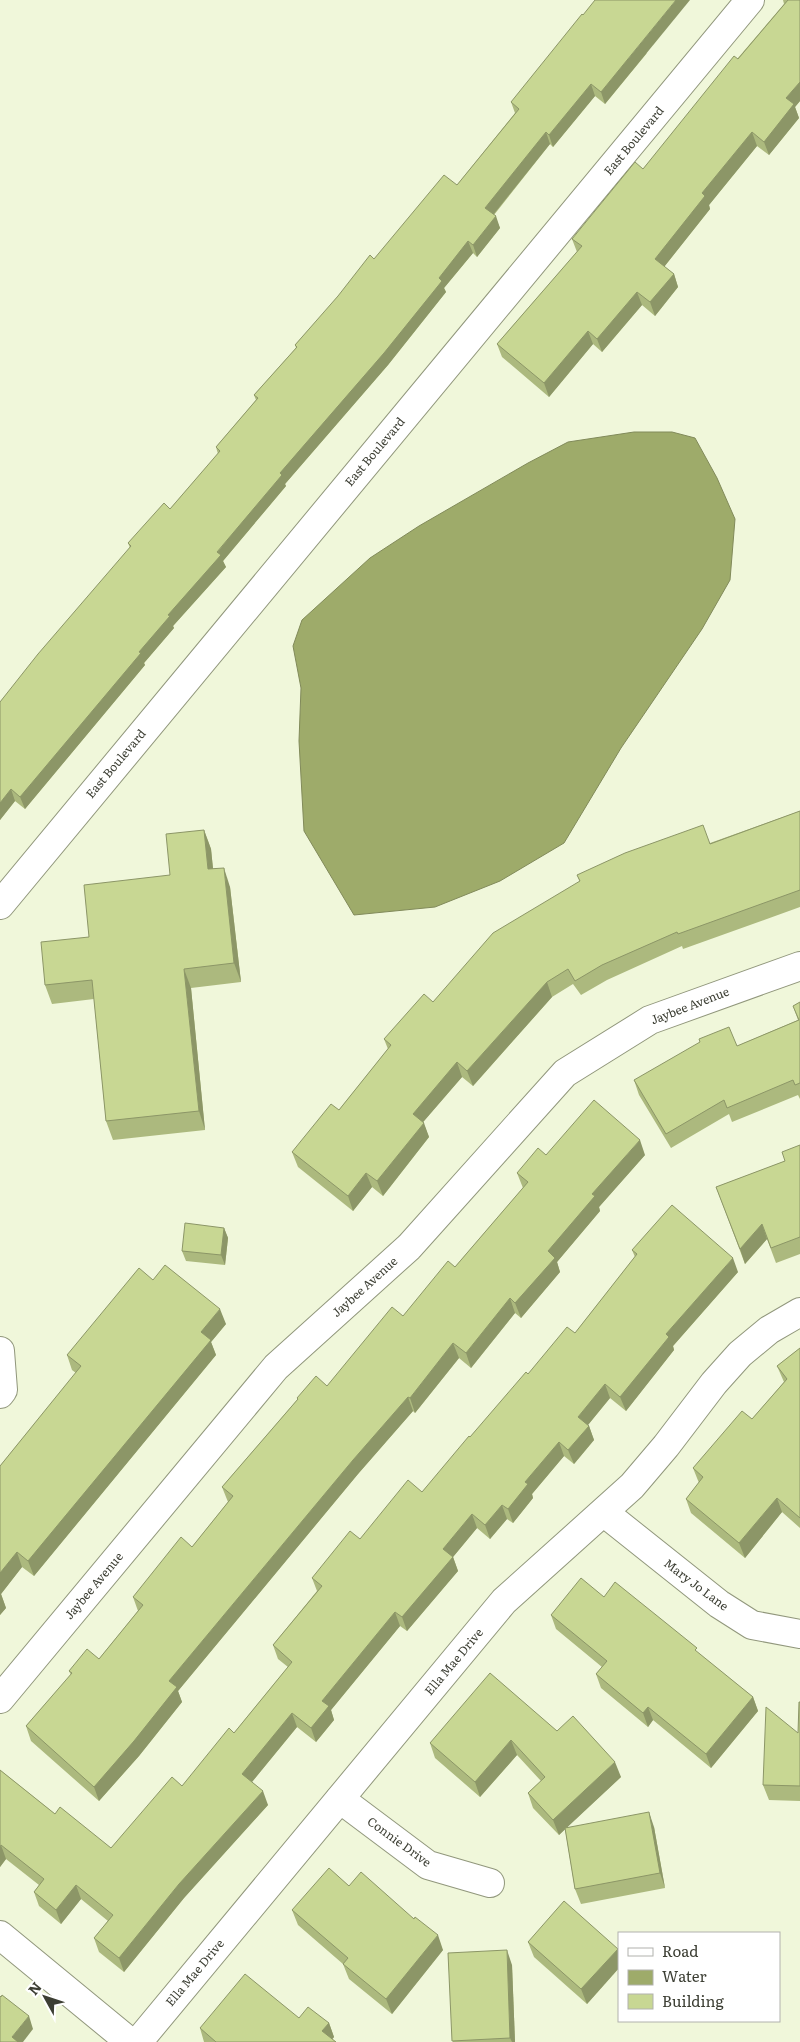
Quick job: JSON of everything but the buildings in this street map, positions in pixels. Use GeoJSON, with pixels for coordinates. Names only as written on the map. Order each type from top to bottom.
{"type":"FeatureCollection","features":[{"type":"Feature","properties":{"kind":"street","name":"East Boulevard"},"geometry":{"type":"LineString","coordinates":[[0,905],[750,0]]}},
{"type":"Feature","properties":{"kind":"street","name":"Jaybee Avenue"},"geometry":{"type":"LineString","coordinates":[[0,1700],[276,1367],[409,1247],[565,1073],[650,1020],[800,966]]}},
{"type":"Feature","properties":{"kind":"street","name":"Ella Mae Drive"},"geometry":{"type":"LineString","coordinates":[[138,2042],[504,1601],[632,1486],[666,1446],[714,1383],[740,1354],[769,1330],[800,1312]]}},
{"type":"Feature","properties":{"kind":"street"},"geometry":{"type":"LineString","coordinates":[[0,1351],[3,1390],[0,1394]]}},
{"type":"Feature","properties":{"kind":"street","name":"Mary Jo Lane"},"geometry":{"type":"LineString","coordinates":[[606,1510],[611,1518],[719,1604],[752,1625],[800,1634]]}},
{"type":"Feature","properties":{"kind":"street","name":"Connie Drive"},"geometry":{"type":"LineString","coordinates":[[340,1799],[428,1865],[490,1883]]}},
{"type":"Feature","properties":{"kind":"street"},"geometry":{"type":"LineString","coordinates":[[0,1935],[130,2042]]}},
{"type":"Feature","properties":{"kind":"water"},"geometry":{"type":"Polygon","coordinates":[[[634,432],[672,432],[695,438],[717,478],[735,519],[730,580],[702,629],[621,748],[564,843],[500,881],[435,907],[354,915],[304,831],[299,741],[301,688],[293,646],[302,620],[370,558],[419,526],[528,463],[568,442],[634,432]]]}}]}
